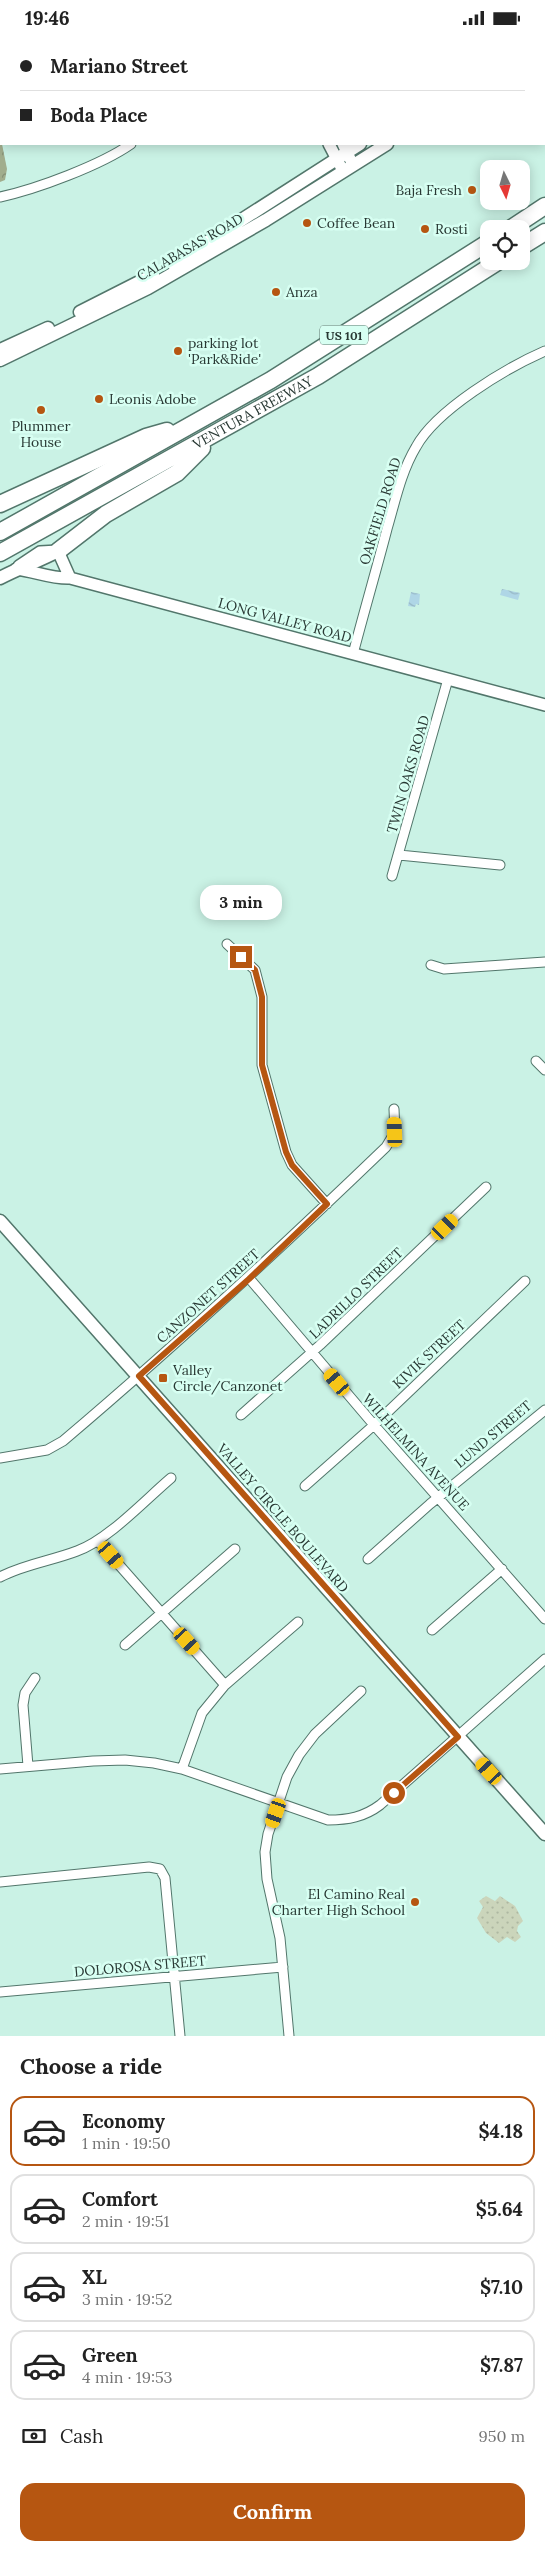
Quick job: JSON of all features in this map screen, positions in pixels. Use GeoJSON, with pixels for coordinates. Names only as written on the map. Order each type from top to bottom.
{"type":"FeatureCollection","features":[{"type":"Feature","properties":{"kind":"highway"},"geometry":{"type":"LineString","coordinates":[[524,220],[545,206]]}},
{"type":"Feature","properties":{"kind":"highway"},"geometry":{"type":"LineString","coordinates":[[530,241],[545,232]]}},
{"type":"Feature","properties":{"kind":"highway","name":"VENTURA FREEWAY"},"geometry":{"type":"LineString","coordinates":[[0,532],[271,380],[480,249]]}},
{"type":"Feature","properties":{"kind":"highway","name":"VENTURA FREEWAY"},"geometry":{"type":"LineString","coordinates":[[0,553],[318,376],[485,270]]}},
{"type":"Feature","properties":{"kind":"highway"},"geometry":{"type":"LineString","coordinates":[[0,504],[146,437],[195,423]]}},
{"type":"Feature","properties":{"kind":"highway"},"geometry":{"type":"LineString","coordinates":[[58,551],[106,514],[177,473],[218,433]]}},
{"type":"Feature","properties":{"kind":"main road","name":"CALABASAS ROAD"},"geometry":{"type":"LineString","coordinates":[[0,350],[144,281],[342,151],[357,145]]}},
{"type":"Feature","properties":{"kind":"main road","name":"CALABASAS ROAD"},"geometry":{"type":"LineString","coordinates":[[0,360],[148,289],[253,228],[385,145]]}},
{"type":"Feature","properties":{"kind":"main road"},"geometry":{"type":"LineString","coordinates":[[0,578],[16,569],[34,564],[58,551]]}},
{"type":"Feature","properties":{"kind":"main road","name":"VALLEY CIRCLE BOULEVARD"},"geometry":{"type":"LineString","coordinates":[[0,1221],[545,1835]]}},
{"type":"Feature","properties":{"kind":"street"},"geometry":{"type":"LineString","coordinates":[[0,197],[72,172],[104,159],[129,145]]}},
{"type":"Feature","properties":{"kind":"street"},"geometry":{"type":"LineString","coordinates":[[331,145],[342,151],[348,168]]}},
{"type":"Feature","properties":{"kind":"street","name":"OAKFIELD ROAD"},"geometry":{"type":"LineString","coordinates":[[353,654],[403,475],[416,447],[429,428],[448,410],[520,362],[545,351]]}},
{"type":"Feature","properties":{"kind":"street"},"geometry":{"type":"LineString","coordinates":[[58,551],[70,578]]}},
{"type":"Feature","properties":{"kind":"street","name":"LONG VALLEY ROAD"},"geometry":{"type":"LineString","coordinates":[[16,569],[59,579],[70,578],[545,705]]}},
{"type":"Feature","properties":{"kind":"street","name":"TWIN OAKS ROAD"},"geometry":{"type":"LineString","coordinates":[[392,876],[448,679]]}},
{"type":"Feature","properties":{"kind":"street"},"geometry":{"type":"LineString","coordinates":[[399,855],[500,865]]}},
{"type":"Feature","properties":{"kind":"street"},"geometry":{"type":"LineString","coordinates":[[227,944],[255,970],[262,997],[262,1065],[286,1152],[292,1165],[327,1204]]}},
{"type":"Feature","properties":{"kind":"street"},"geometry":{"type":"LineString","coordinates":[[431,965],[444,969],[545,962]]}},
{"type":"Feature","properties":{"kind":"street"},"geometry":{"type":"LineString","coordinates":[[536,1061],[545,1070]]}},
{"type":"Feature","properties":{"kind":"street","name":"CANZONET STREET"},"geometry":{"type":"LineString","coordinates":[[0,1458],[47,1450],[63,1441],[249,1279],[392,1139],[395,1132],[394,1109]]}},
{"type":"Feature","properties":{"kind":"street","name":"LADRILLO STREET"},"geometry":{"type":"LineString","coordinates":[[241,1415],[312,1353],[486,1187]]}},
{"type":"Feature","properties":{"kind":"street","name":"WILHELMINA AVENUE"},"geometry":{"type":"LineString","coordinates":[[249,1279],[374,1425],[545,1619]]}},
{"type":"Feature","properties":{"kind":"street","name":"KIVIK STREET"},"geometry":{"type":"LineString","coordinates":[[305,1486],[374,1425],[525,1281]]}},
{"type":"Feature","properties":{"kind":"street","name":"LUND STREET"},"geometry":{"type":"LineString","coordinates":[[368,1559],[545,1410]]}},
{"type":"Feature","properties":{"kind":"street"},"geometry":{"type":"LineString","coordinates":[[0,1577],[17,1568],[78,1551],[98,1541],[171,1478]]}},
{"type":"Feature","properties":{"kind":"street"},"geometry":{"type":"LineString","coordinates":[[98,1541],[225,1685]]}},
{"type":"Feature","properties":{"kind":"street"},"geometry":{"type":"LineString","coordinates":[[125,1645],[235,1549]]}},
{"type":"Feature","properties":{"kind":"street"},"geometry":{"type":"LineString","coordinates":[[432,1630],[502,1569]]}},
{"type":"Feature","properties":{"kind":"street"},"geometry":{"type":"LineString","coordinates":[[182,1769],[202,1713],[225,1685],[298,1622]]}},
{"type":"Feature","properties":{"kind":"street"},"geometry":{"type":"LineString","coordinates":[[0,1769],[124,1760],[182,1769],[328,1820],[342,1820],[364,1816],[380,1805],[545,1659]]}},
{"type":"Feature","properties":{"kind":"street"},"geometry":{"type":"LineString","coordinates":[[28,1766],[23,1705],[25,1693],[35,1678]]}},
{"type":"Feature","properties":{"kind":"street"},"geometry":{"type":"LineString","coordinates":[[288,2036],[283,1967],[278,1929],[267,1886],[265,1852],[287,1777],[299,1755],[315,1734],[361,1691]]}},
{"type":"Feature","properties":{"kind":"street"},"geometry":{"type":"LineString","coordinates":[[0,1882],[149,1867],[160,1869],[166,1878],[180,2036]]}},
{"type":"Feature","properties":{"kind":"street","name":"DOLOROSA STREET"},"geometry":{"type":"LineString","coordinates":[[0,1992],[283,1967]]}},
{"type":"Feature","properties":{"kind":"green space"},"geometry":{"type":"Polygon","coordinates":[[[0,145],[2,145],[7,169],[5,180],[0,182],[0,145]]]}},
{"type":"Feature","properties":{"kind":"green space"},"geometry":{"type":"Polygon","coordinates":[[[486,1896],[495,1901],[500,1896],[515,1906],[523,1921],[518,1926],[517,1931],[521,1937],[515,1942],[507,1937],[499,1943],[486,1933],[477,1918],[483,1907],[479,1901],[486,1896]]]}},
{"type":"Feature","properties":{"kind":"water"},"geometry":{"type":"Polygon","coordinates":[[[502,589],[520,593],[518,600],[500,595],[502,589]]]}},
{"type":"Feature","properties":{"kind":"water"},"geometry":{"type":"Polygon","coordinates":[[[411,592],[420,594],[419,605],[416,604],[415,607],[408,606],[411,592]]]}},
{"type":"Feature","properties":{"kind":"place","name":"Baja Fresh"},"geometry":{"type":"Point","coordinates":[472,190]}},
{"type":"Feature","properties":{"kind":"place","name":"Coffee Bean"},"geometry":{"type":"Point","coordinates":[307,223]}},
{"type":"Feature","properties":{"kind":"place","name":"Rosti"},"geometry":{"type":"Point","coordinates":[425,229]}},
{"type":"Feature","properties":{"kind":"place","name":"Anza"},"geometry":{"type":"Point","coordinates":[276,292]}},
{"type":"Feature","properties":{"kind":"place","name":"parking lot 'Park&Ride'"},"geometry":{"type":"Point","coordinates":[178,351]}},
{"type":"Feature","properties":{"kind":"place","name":"Leonis Adobe"},"geometry":{"type":"Point","coordinates":[99,399]}},
{"type":"Feature","properties":{"kind":"place","name":"Plummer House"},"geometry":{"type":"Point","coordinates":[41,410]}},
{"type":"Feature","properties":{"kind":"place","name":"Valley Circle/Canzonet"},"geometry":{"type":"Point","coordinates":[163,1378]}},
{"type":"Feature","properties":{"kind":"place","name":"El Camino Real Charter High School"},"geometry":{"type":"Point","coordinates":[415,1902]}},
{"type":"Feature","properties":{"kind":"route"},"geometry":{"type":"LineString","coordinates":[[241,957],[255,970],[262,997],[262,1065],[286,1152],[292,1165],[327,1204],[249,1279],[139,1376],[458,1737],[394,1793]]}}]}
